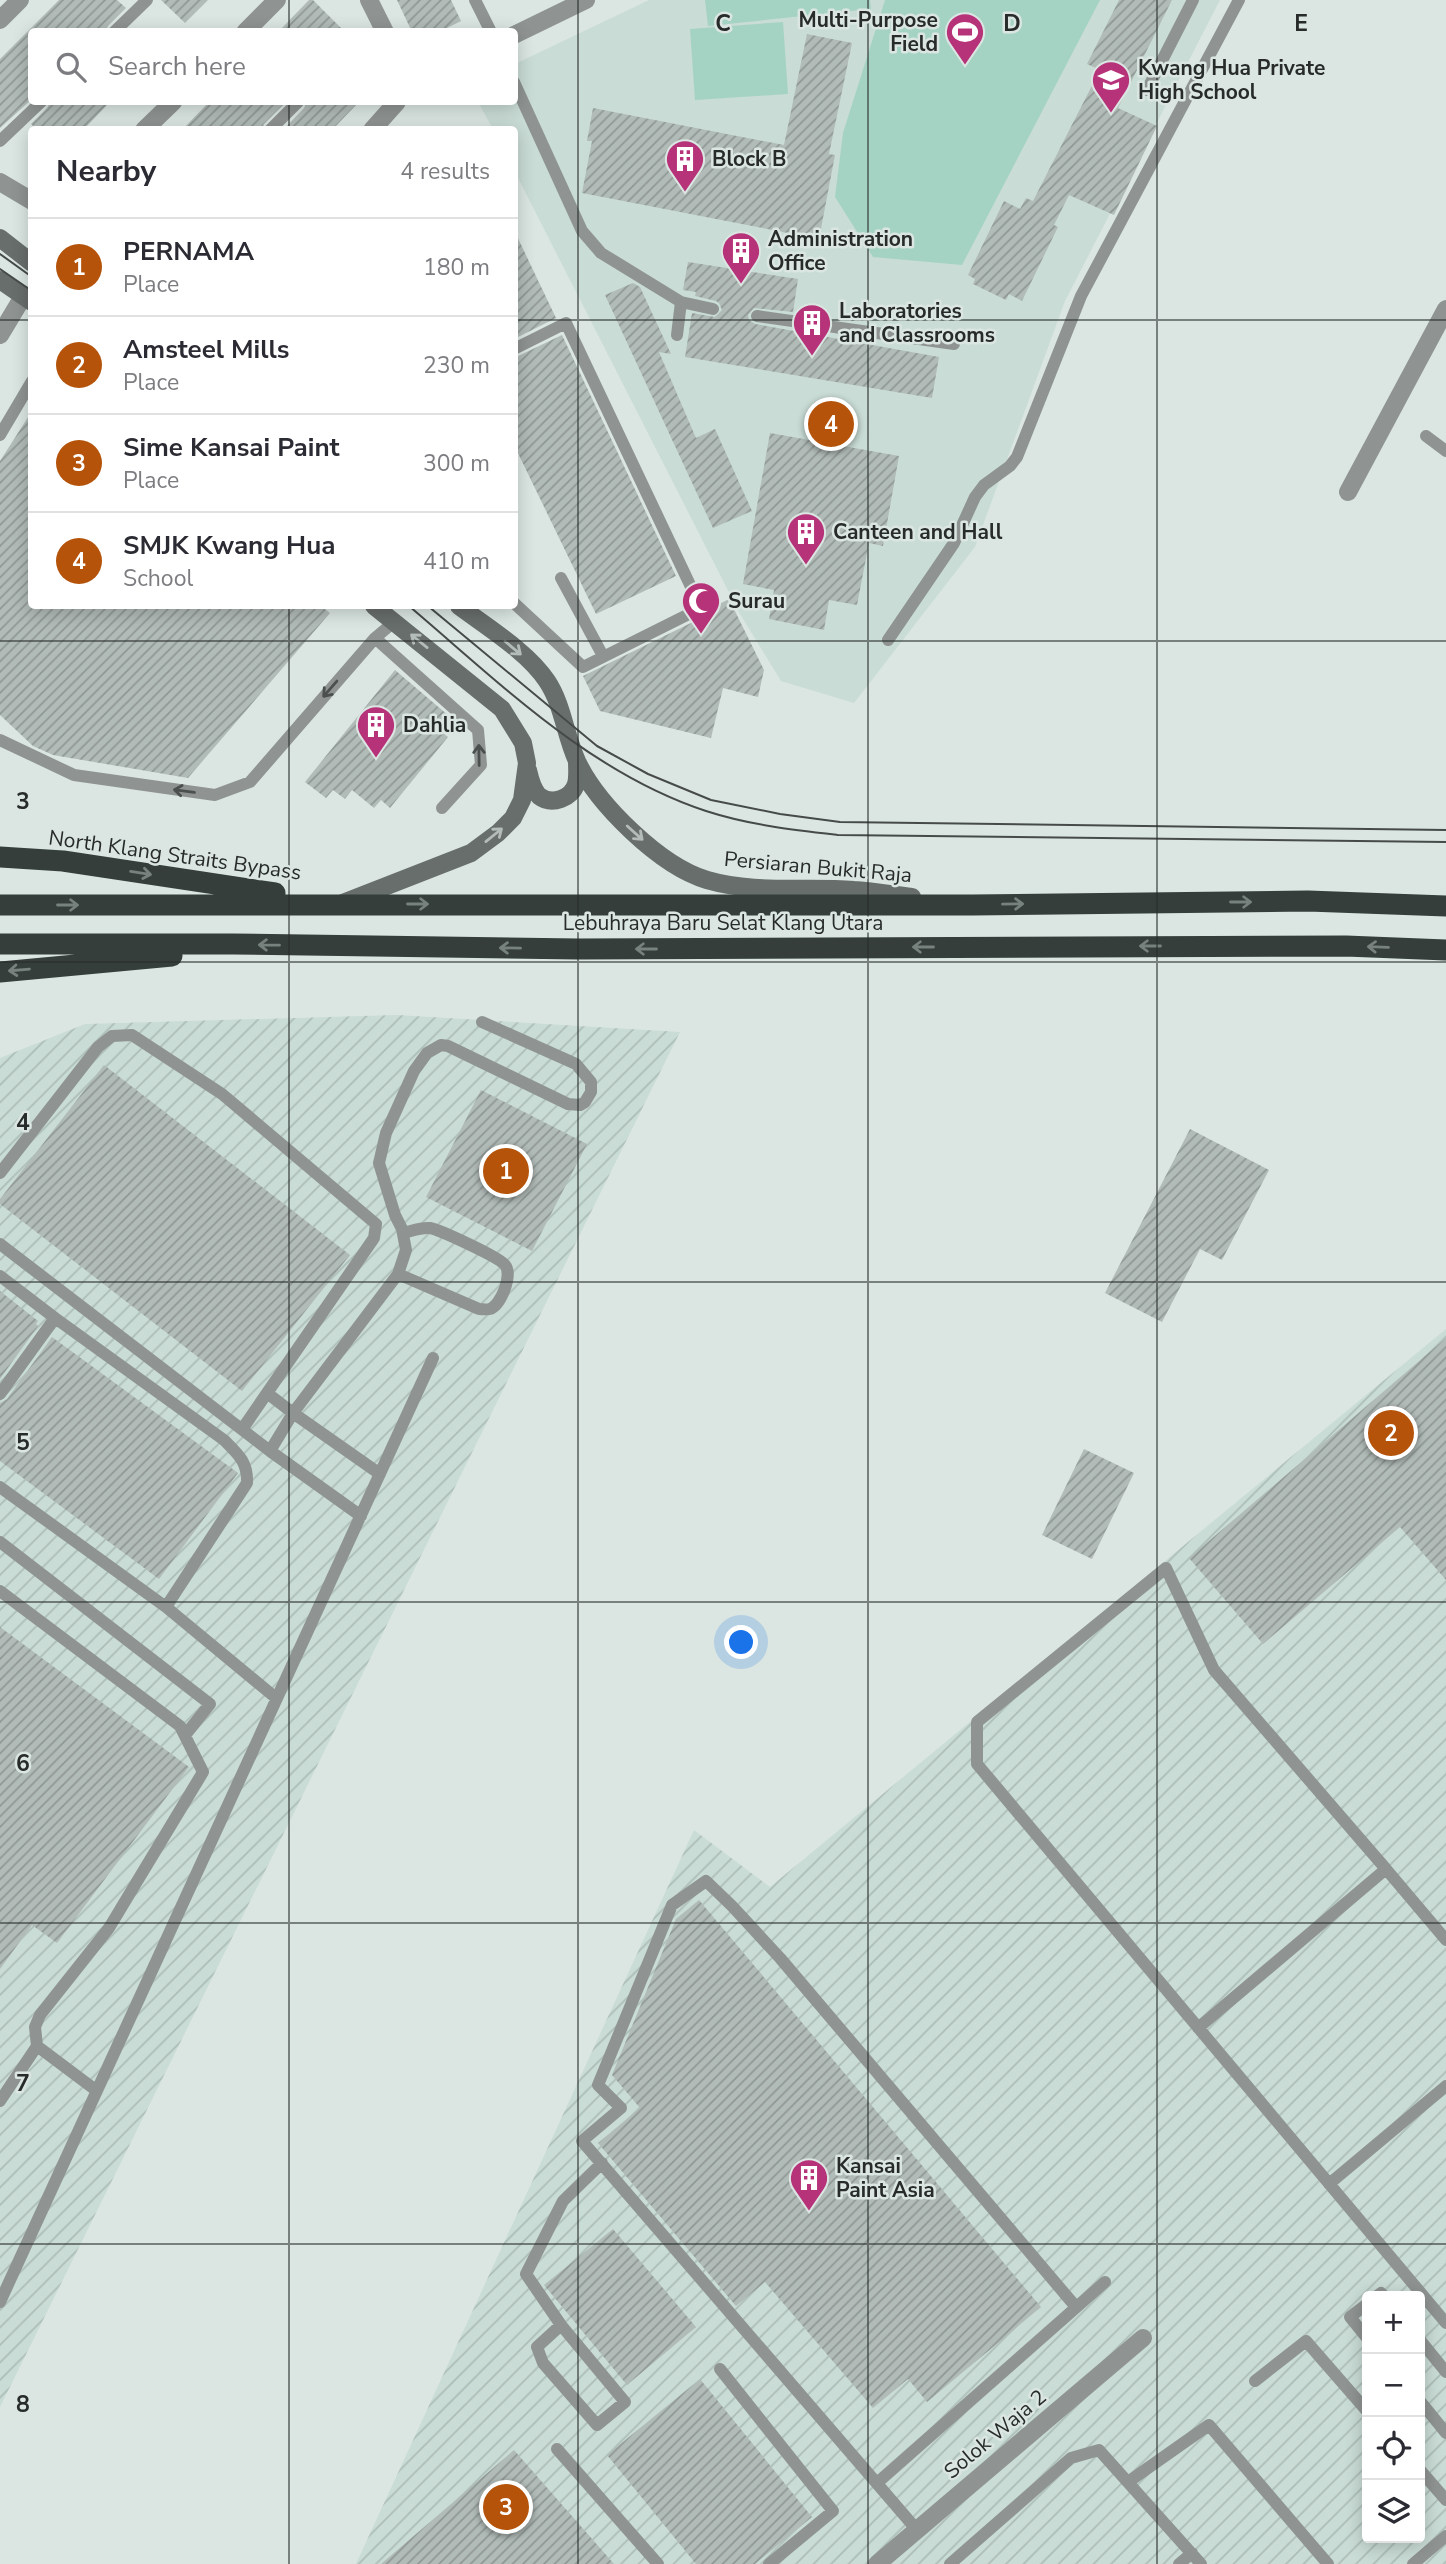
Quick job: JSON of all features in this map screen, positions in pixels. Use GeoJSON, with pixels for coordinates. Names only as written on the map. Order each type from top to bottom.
{"type":"FeatureCollection","features":[{"type":"Feature","properties":{"kind":"highway","name":"North Klang Straits Bypass"},"geometry":{"type":"LineString","coordinates":[[0,857],[63,861],[343,904]]}},
{"type":"Feature","properties":{"kind":"highway","name":"Lebuhraya Baru Selat Klang Utara"},"geometry":{"type":"LineString","coordinates":[[0,905],[972,905],[1307,901],[1446,906]]}},
{"type":"Feature","properties":{"kind":"highway","name":"Lebuhraya Baru Selat Klang Utara"},"geometry":{"type":"LineString","coordinates":[[0,944],[578,949],[1346,946],[1446,950]]}},
{"type":"Feature","properties":{"kind":"highway"},"geometry":{"type":"LineString","coordinates":[[0,972],[164,957],[233,944]]}},
{"type":"Feature","properties":{"kind":"main road"},"geometry":{"type":"LineString","coordinates":[[0,238],[28,260]]}},
{"type":"Feature","properties":{"kind":"main road"},"geometry":{"type":"LineString","coordinates":[[0,280],[28,298]]}},
{"type":"Feature","properties":{"kind":"main road"},"geometry":{"type":"LineString","coordinates":[[378,609],[502,709],[523,743],[533,788],[541,797],[563,799],[572,793],[578,781],[577,761]]}},
{"type":"Feature","properties":{"kind":"main road","name":"Persiaran Bukit Raja"},"geometry":{"type":"LineString","coordinates":[[463,609],[513,648],[547,681],[577,761],[610,812],[678,867],[706,880],[757,889],[853,890],[972,905]]}},
{"type":"Feature","properties":{"kind":"main road"},"geometry":{"type":"LineString","coordinates":[[343,904],[471,853],[489,840],[513,818],[522,800],[527,763]]}},
{"type":"Feature","properties":{"kind":"street"},"geometry":{"type":"LineString","coordinates":[[0,20],[20,0]]}},
{"type":"Feature","properties":{"kind":"street"},"geometry":{"type":"LineString","coordinates":[[249,28],[277,0]]}},
{"type":"Feature","properties":{"kind":"street"},"geometry":{"type":"LineString","coordinates":[[369,0],[378,28]]}},
{"type":"Feature","properties":{"kind":"street"},"geometry":{"type":"LineString","coordinates":[[518,33],[567,4],[586,0]]}},
{"type":"Feature","properties":{"kind":"street"},"geometry":{"type":"LineString","coordinates":[[148,126],[170,105]]}},
{"type":"Feature","properties":{"kind":"street"},"geometry":{"type":"LineString","coordinates":[[376,126],[394,105]]}},
{"type":"Feature","properties":{"kind":"street"},"geometry":{"type":"LineString","coordinates":[[0,182],[28,199]]}},
{"type":"Feature","properties":{"kind":"street"},"geometry":{"type":"LineString","coordinates":[[0,335],[28,298]]}},
{"type":"Feature","properties":{"kind":"street"},"geometry":{"type":"LineString","coordinates":[[1348,492],[1446,309]]}},
{"type":"Feature","properties":{"kind":"street","name":"Solok Waja 2"},"geometry":{"type":"LineString","coordinates":[[877,2564],[1143,2338]]}},
{"type":"Feature","properties":{"kind":"lane"},"geometry":{"type":"LineString","coordinates":[[118,28],[147,0]]}},
{"type":"Feature","properties":{"kind":"lane"},"geometry":{"type":"LineString","coordinates":[[475,0],[489,28]]}},
{"type":"Feature","properties":{"kind":"lane"},"geometry":{"type":"LineString","coordinates":[[1147,90],[1193,0]]}},
{"type":"Feature","properties":{"kind":"lane"},"geometry":{"type":"LineString","coordinates":[[888,640],[954,543],[975,497],[984,485],[1010,466],[1017,457],[1081,296],[1238,0]]}},
{"type":"Feature","properties":{"kind":"lane"},"geometry":{"type":"LineString","coordinates":[[518,91],[582,231],[601,253],[681,302],[713,309]]}},
{"type":"Feature","properties":{"kind":"lane"},"geometry":{"type":"LineString","coordinates":[[0,141],[38,105]]}},
{"type":"Feature","properties":{"kind":"lane"},"geometry":{"type":"LineString","coordinates":[[274,126],[295,105]]}},
{"type":"Feature","properties":{"kind":"lane"},"geometry":{"type":"LineString","coordinates":[[677,335],[681,302]]}},
{"type":"Feature","properties":{"kind":"lane"},"geometry":{"type":"LineString","coordinates":[[757,316],[954,344]]}},
{"type":"Feature","properties":{"kind":"lane"},"geometry":{"type":"LineString","coordinates":[[518,347],[566,323],[701,608],[583,667],[518,607]]}},
{"type":"Feature","properties":{"kind":"lane"},"geometry":{"type":"LineString","coordinates":[[0,435],[28,388]]}},
{"type":"Feature","properties":{"kind":"lane"},"geometry":{"type":"LineString","coordinates":[[1426,436],[1446,451]]}},
{"type":"Feature","properties":{"kind":"lane"},"geometry":{"type":"LineString","coordinates":[[561,578],[603,656]]}},
{"type":"Feature","properties":{"kind":"lane"},"geometry":{"type":"LineString","coordinates":[[0,740],[74,775],[215,795],[250,782],[375,638],[394,622]]}},
{"type":"Feature","properties":{"kind":"lane"},"geometry":{"type":"LineString","coordinates":[[375,638],[478,730],[481,765],[442,808]]}},
{"type":"Feature","properties":{"kind":"lane"},"geometry":{"type":"LineString","coordinates":[[270,1451],[293,1413],[398,1274],[406,1250],[403,1233],[379,1163],[386,1133],[414,1071],[426,1053],[441,1045],[448,1046],[568,1104],[580,1105],[585,1102],[590,1092],[591,1082],[576,1064],[482,1022]]}},
{"type":"Feature","properties":{"kind":"lane"},"geometry":{"type":"LineString","coordinates":[[0,1173],[97,1047],[112,1035],[132,1035],[222,1094],[376,1224],[374,1238],[243,1429]]}},
{"type":"Feature","properties":{"kind":"lane"},"geometry":{"type":"LineString","coordinates":[[398,1274],[479,1309],[489,1310],[496,1305],[508,1275],[505,1265],[496,1258],[439,1231],[426,1228],[403,1233]]}},
{"type":"Feature","properties":{"kind":"lane"},"geometry":{"type":"LineString","coordinates":[[0,1244],[270,1451],[361,1516]]}},
{"type":"Feature","properties":{"kind":"lane"},"geometry":{"type":"LineString","coordinates":[[0,1276],[224,1440],[245,1462],[247,1483],[166,1607]]}},
{"type":"Feature","properties":{"kind":"lane"},"geometry":{"type":"LineString","coordinates":[[0,1394],[55,1318]]}},
{"type":"Feature","properties":{"kind":"lane"},"geometry":{"type":"LineString","coordinates":[[0,2302],[433,1358]]}},
{"type":"Feature","properties":{"kind":"lane"},"geometry":{"type":"LineString","coordinates":[[267,1393],[380,1475]]}},
{"type":"Feature","properties":{"kind":"lane"},"geometry":{"type":"LineString","coordinates":[[0,1487],[166,1607],[276,1698]]}},
{"type":"Feature","properties":{"kind":"lane"},"geometry":{"type":"LineString","coordinates":[[0,1542],[210,1704],[186,1734]]}},
{"type":"Feature","properties":{"kind":"lane"},"geometry":{"type":"LineString","coordinates":[[1446,1940],[1214,1670],[1166,1568],[977,1722],[977,1764],[1446,2323]]}},
{"type":"Feature","properties":{"kind":"lane"},"geometry":{"type":"LineString","coordinates":[[0,1591],[180,1726],[203,1772],[109,1928],[40,2015],[35,2027],[37,2046],[0,2101]]}},
{"type":"Feature","properties":{"kind":"lane"},"geometry":{"type":"LineString","coordinates":[[1198,2028],[1386,1869]]}},
{"type":"Feature","properties":{"kind":"lane"},"geometry":{"type":"LineString","coordinates":[[917,2529],[582,2141],[621,2108],[598,2085],[672,1905],[706,1881],[780,1958],[1076,2307]]}},
{"type":"Feature","properties":{"kind":"lane"},"geometry":{"type":"LineString","coordinates":[[37,2046],[97,2091]]}},
{"type":"Feature","properties":{"kind":"lane"},"geometry":{"type":"LineString","coordinates":[[1329,2185],[1446,2086]]}},
{"type":"Feature","properties":{"kind":"lane"},"geometry":{"type":"LineString","coordinates":[[561,2325],[537,2347],[543,2363],[597,2425],[625,2402],[561,2325],[526,2274],[564,2201],[601,2163]]}},
{"type":"Feature","properties":{"kind":"lane"},"geometry":{"type":"LineString","coordinates":[[877,2483],[1105,2282]]}},
{"type":"Feature","properties":{"kind":"lane"},"geometry":{"type":"LineString","coordinates":[[1362,2308],[1350,2317],[1362,2332]]}},
{"type":"Feature","properties":{"kind":"lane"},"geometry":{"type":"LineString","coordinates":[[1255,2381],[1306,2341],[1362,2405]]}},
{"type":"Feature","properties":{"kind":"lane"},"geometry":{"type":"LineString","coordinates":[[1425,2346],[1446,2372]]}},
{"type":"Feature","properties":{"kind":"lane"},"geometry":{"type":"LineString","coordinates":[[720,2370],[833,2511],[769,2564]]}},
{"type":"Feature","properties":{"kind":"lane"},"geometry":{"type":"LineString","coordinates":[[1425,2407],[1446,2433]]}},
{"type":"Feature","properties":{"kind":"lane"},"geometry":{"type":"LineString","coordinates":[[1128,2482],[1209,2425],[1328,2564]]}},
{"type":"Feature","properties":{"kind":"lane"},"geometry":{"type":"LineString","coordinates":[[557,2449],[659,2564]]}},
{"type":"Feature","properties":{"kind":"lane"},"geometry":{"type":"LineString","coordinates":[[950,2564],[1071,2458],[1099,2450],[1201,2564]]}},
{"type":"Feature","properties":{"kind":"lane"},"geometry":{"type":"LineString","coordinates":[[1425,2476],[1446,2500]]}},
{"type":"Feature","properties":{"kind":"lane"},"geometry":{"type":"LineString","coordinates":[[1413,2564],[1446,2536]]}},
{"type":"Feature","properties":{"kind":"lane"},"geometry":{"type":"LineString","coordinates":[[1179,2564],[1192,2553]]}},
{"type":"Feature","properties":{"kind":"shaded area"},"geometry":{"type":"Polygon","coordinates":[[[649,0],[1220,0],[1065,301],[975,547],[854,703],[781,681],[740,614],[518,178],[518,126],[491,126],[480,105],[518,105],[518,63],[649,0]]]}},
{"type":"Feature","properties":{"kind":"shaded area"},"geometry":{"type":"Polygon","coordinates":[[[397,1015],[680,1032],[0,2407],[0,1058],[85,1024],[397,1015]]]}},
{"type":"Feature","properties":{"kind":"shaded area"},"geometry":{"type":"Polygon","coordinates":[[[1446,1329],[1446,2564],[356,2564],[694,1830],[770,1887],[1446,1329]]]}},
{"type":"Feature","properties":{"kind":"green space"},"geometry":{"type":"Polygon","coordinates":[[[705,0],[870,0],[871,9],[708,26],[705,0]]]}},
{"type":"Feature","properties":{"kind":"green space","name":"Multi-Purpose Field"},"geometry":{"type":"Polygon","coordinates":[[[885,0],[1100,0],[962,265],[873,257],[835,197],[843,133],[885,0]]]}},
{"type":"Feature","properties":{"kind":"green space"},"geometry":{"type":"Polygon","coordinates":[[[783,22],[788,94],[695,100],[690,29],[783,22]]]}},
{"type":"Feature","properties":{"kind":"building"},"geometry":{"type":"Polygon","coordinates":[[[59,0],[117,0],[126,8],[107,28],[31,28],[59,0]]]}},
{"type":"Feature","properties":{"kind":"building"},"geometry":{"type":"Polygon","coordinates":[[[161,0],[208,0],[185,23],[161,0]]]}},
{"type":"Feature","properties":{"kind":"building"},"geometry":{"type":"Polygon","coordinates":[[[309,0],[313,0],[341,28],[282,28],[309,0]]]}},
{"type":"Feature","properties":{"kind":"building"},"geometry":{"type":"Polygon","coordinates":[[[397,0],[451,0],[461,21],[447,28],[410,28],[397,0]]]}},
{"type":"Feature","properties":{"kind":"building"},"geometry":{"type":"Polygon","coordinates":[[[1119,0],[1172,0],[1118,108],[1157,126],[1114,215],[1069,195],[1054,225],[1058,227],[1022,301],[1009,294],[1006,300],[973,284],[975,279],[968,275],[1004,201],[1020,209],[1026,198],[1033,201],[1100,70],[1087,64],[1119,0]]]}},
{"type":"Feature","properties":{"kind":"building"},"geometry":{"type":"Polygon","coordinates":[[[28,31],[28,103],[0,128],[0,59],[28,31]]]}},
{"type":"Feature","properties":{"kind":"building"},"geometry":{"type":"Polygon","coordinates":[[[807,34],[852,43],[829,154],[835,155],[819,239],[582,193],[592,141],[587,141],[593,108],[784,145],[807,34]]]}},
{"type":"Feature","properties":{"kind":"building"},"geometry":{"type":"Polygon","coordinates":[[[48,105],[107,105],[87,126],[33,126],[31,124],[48,105]]]}},
{"type":"Feature","properties":{"kind":"building"},"geometry":{"type":"Polygon","coordinates":[[[206,105],[283,105],[263,126],[186,126],[206,105]]]}},
{"type":"Feature","properties":{"kind":"building"},"geometry":{"type":"Polygon","coordinates":[[[306,105],[356,105],[336,126],[287,126],[306,105]]]}},
{"type":"Feature","properties":{"kind":"building"},"geometry":{"type":"Polygon","coordinates":[[[518,238],[556,318],[518,337],[518,238]]]}},
{"type":"Feature","properties":{"kind":"building","name":"Laboratories and Classrooms"},"geometry":{"type":"Polygon","coordinates":[[[688,262],[798,279],[793,312],[754,308],[748,315],[749,320],[755,324],[939,357],[932,398],[685,357],[692,313],[715,317],[722,310],[716,301],[695,296],[696,292],[683,290],[688,262]]]}},
{"type":"Feature","properties":{"kind":"building"},"geometry":{"type":"Polygon","coordinates":[[[633,283],[640,287],[671,354],[659,352],[696,438],[715,429],[752,511],[713,528],[605,295],[633,283]]]}},
{"type":"Feature","properties":{"kind":"building"},"geometry":{"type":"Polygon","coordinates":[[[562,335],[676,576],[596,614],[518,453],[518,356],[562,335]]]}},
{"type":"Feature","properties":{"kind":"building"},"geometry":{"type":"Polygon","coordinates":[[[28,417],[28,609],[325,609],[330,613],[188,778],[53,755],[33,746],[0,715],[0,461],[28,417]]]}},
{"type":"Feature","properties":{"kind":"building"},"geometry":{"type":"Polygon","coordinates":[[[770,433],[899,456],[883,546],[869,543],[857,605],[829,600],[824,630],[769,619],[774,590],[743,584],[770,433]]]}},
{"type":"Feature","properties":{"kind":"building","name":"Surau"},"geometry":{"type":"Polygon","coordinates":[[[729,599],[764,670],[758,697],[723,688],[711,738],[600,711],[583,676],[705,616],[710,609],[729,599]]]}},
{"type":"Feature","properties":{"kind":"building","name":"Dahlia"},"geometry":{"type":"Polygon","coordinates":[[[395,670],[449,716],[438,729],[448,737],[390,808],[381,800],[374,808],[352,790],[345,799],[333,790],[326,798],[305,782],[395,670]]]}},
{"type":"Feature","properties":{"kind":"building"},"geometry":{"type":"Polygon","coordinates":[[[104,1065],[350,1255],[242,1391],[0,1204],[0,1199],[104,1065]]]}},
{"type":"Feature","properties":{"kind":"building"},"geometry":{"type":"Polygon","coordinates":[[[481,1090],[587,1144],[532,1251],[426,1197],[481,1090]]]}},
{"type":"Feature","properties":{"kind":"building"},"geometry":{"type":"Polygon","coordinates":[[[1190,1129],[1269,1170],[1222,1260],[1200,1249],[1162,1322],[1105,1293],[1190,1129]]]}},
{"type":"Feature","properties":{"kind":"building"},"geometry":{"type":"Polygon","coordinates":[[[0,1291],[38,1321],[38,1326],[0,1379],[0,1291]]]}},
{"type":"Feature","properties":{"kind":"building"},"geometry":{"type":"Polygon","coordinates":[[[52,1337],[238,1473],[159,1579],[0,1461],[0,1403],[7,1399],[52,1337]]]}},
{"type":"Feature","properties":{"kind":"building"},"geometry":{"type":"Polygon","coordinates":[[[1446,1338],[1446,1580],[1400,1527],[1263,1644],[1189,1558],[1446,1338]]]}},
{"type":"Feature","properties":{"kind":"building"},"geometry":{"type":"Polygon","coordinates":[[[1084,1449],[1134,1473],[1092,1559],[1042,1535],[1084,1449]]]}},
{"type":"Feature","properties":{"kind":"building"},"geometry":{"type":"Polygon","coordinates":[[[0,1627],[189,1767],[57,1943],[32,1925],[0,1969],[0,1627]]]}},
{"type":"Feature","properties":{"kind":"building","name":"Kansai Paint Asia"},"geometry":{"type":"Polygon","coordinates":[[[699,1900],[1041,2307],[927,2402],[908,2379],[873,2408],[765,2282],[736,2306],[598,2143],[640,2108],[612,2075],[676,1919],[699,1900]]]}},
{"type":"Feature","properties":{"kind":"building"},"geometry":{"type":"Polygon","coordinates":[[[613,2229],[696,2327],[627,2385],[544,2285],[613,2229]]]}},
{"type":"Feature","properties":{"kind":"building"},"geometry":{"type":"Polygon","coordinates":[[[700,2379],[812,2517],[755,2564],[696,2564],[607,2455],[700,2379]]]}},
{"type":"Feature","properties":{"kind":"building"},"geometry":{"type":"Polygon","coordinates":[[[514,2450],[614,2564],[381,2564],[514,2450]]]}},
{"type":"Feature","properties":{"kind":"tram line"},"geometry":{"type":"LineString","coordinates":[[0,254],[28,274]]}},
{"type":"Feature","properties":{"kind":"tram line"},"geometry":{"type":"LineString","coordinates":[[0,269],[28,288]]}},
{"type":"Feature","properties":{"kind":"tram line"},"geometry":{"type":"LineString","coordinates":[[412,609],[512,695],[585,750],[623,774],[664,794],[706,811],[739,820],[838,835],[1446,842]]}},
{"type":"Feature","properties":{"kind":"tram line"},"geometry":{"type":"LineString","coordinates":[[432,609],[597,746],[648,774],[711,800],[780,814],[840,822],[1446,830]]}},
{"type":"Feature","properties":{"kind":"place","name":"Multi-Purpose Field"},"geometry":{"type":"Point","coordinates":[965,66]}},
{"type":"Feature","properties":{"kind":"place","name":"Kwang Hua Private High School"},"geometry":{"type":"Point","coordinates":[1111,114]}},
{"type":"Feature","properties":{"kind":"place","name":"Block B"},"geometry":{"type":"Point","coordinates":[685,193]}},
{"type":"Feature","properties":{"kind":"place","name":"Administration Office"},"geometry":{"type":"Point","coordinates":[741,285]}},
{"type":"Feature","properties":{"kind":"place","name":"Laboratories and Classrooms"},"geometry":{"type":"Point","coordinates":[812,357]}},
{"type":"Feature","properties":{"kind":"place","name":"SMJK Kwang Hua"},"geometry":{"type":"Point","coordinates":[831,424]}},
{"type":"Feature","properties":{"kind":"place","name":"Canteen and Hall"},"geometry":{"type":"Point","coordinates":[806,566]}},
{"type":"Feature","properties":{"kind":"place","name":"Surau"},"geometry":{"type":"Point","coordinates":[701,635]}},
{"type":"Feature","properties":{"kind":"place","name":"Dahlia"},"geometry":{"type":"Point","coordinates":[376,759]}},
{"type":"Feature","properties":{"kind":"place","name":"PERNAMA"},"geometry":{"type":"Point","coordinates":[506,1171]}},
{"type":"Feature","properties":{"kind":"place","name":"Amsteel Mills"},"geometry":{"type":"Point","coordinates":[1391,1433]}},
{"type":"Feature","properties":{"kind":"place","name":"Kansai Paint Asia"},"geometry":{"type":"Point","coordinates":[809,2212]}},
{"type":"Feature","properties":{"kind":"place","name":"Sime Kansai Paint"},"geometry":{"type":"Point","coordinates":[506,2507]}}]}
